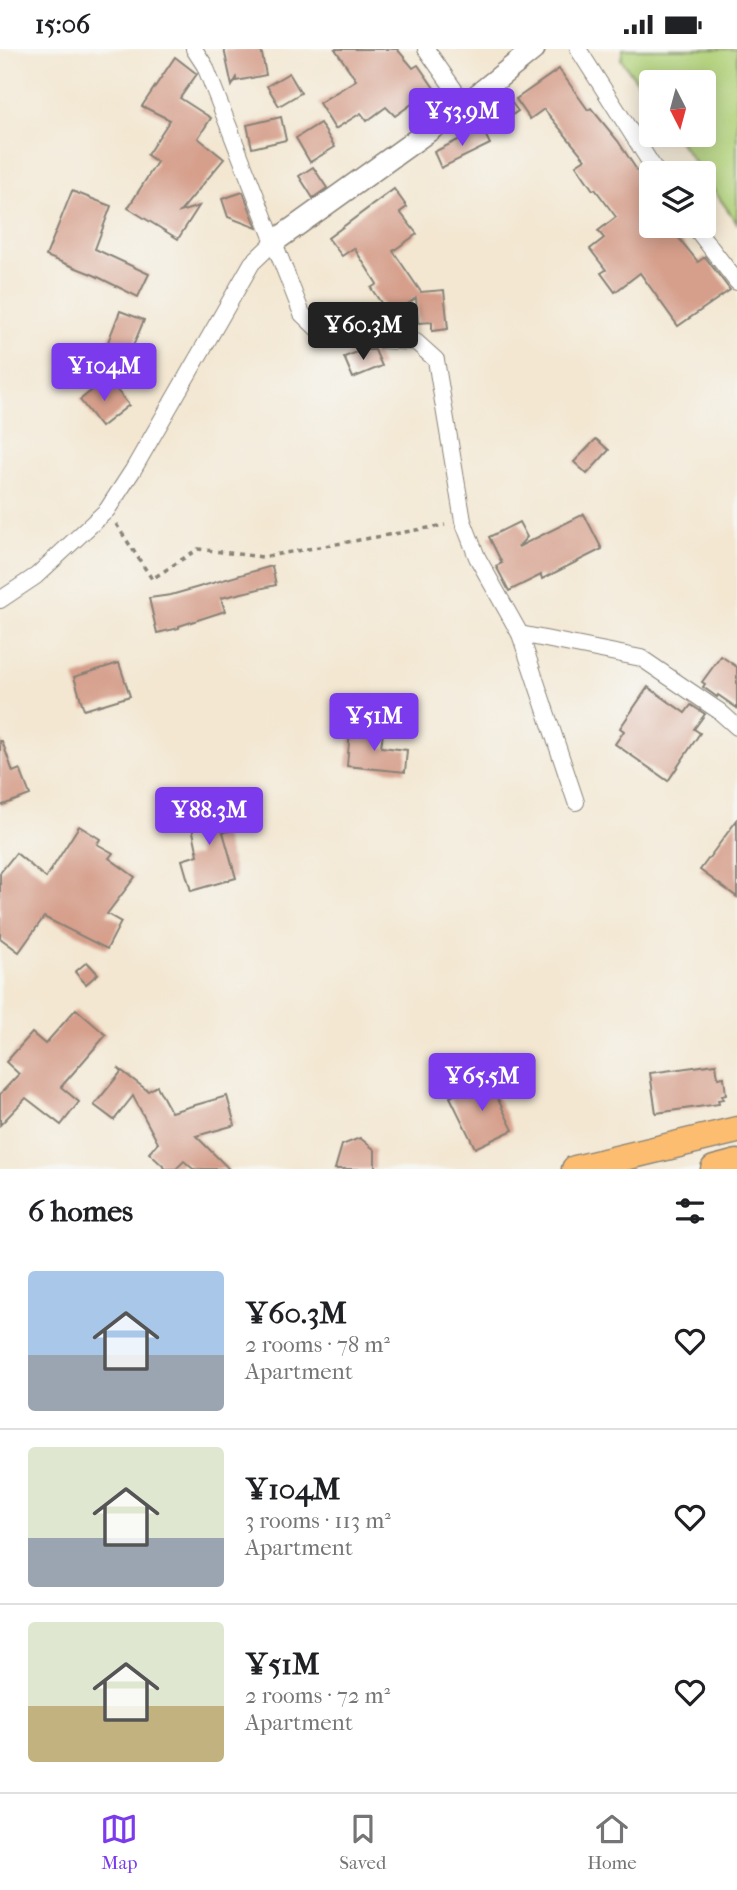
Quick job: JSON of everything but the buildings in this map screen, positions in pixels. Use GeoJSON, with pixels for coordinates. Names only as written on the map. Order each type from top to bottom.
{"type":"FeatureCollection","features":[{"type":"Feature","properties":{"kind":"main road"},"geometry":{"type":"LineString","coordinates":[[575,1169],[737,1130]]}},
{"type":"Feature","properties":{"kind":"main road"},"geometry":{"type":"LineString","coordinates":[[714,1169],[737,1163]]}},
{"type":"Feature","properties":{"kind":"street"},"geometry":{"type":"LineString","coordinates":[[194,49],[205,66],[302,314],[326,337],[416,342],[436,360],[463,521],[477,557],[520,634],[576,802]]}},
{"type":"Feature","properties":{"kind":"street"},"geometry":{"type":"LineString","coordinates":[[426,49],[465,105]]}},
{"type":"Feature","properties":{"kind":"street"},"geometry":{"type":"LineString","coordinates":[[0,600],[36,576],[107,510],[161,423],[251,263],[275,241],[465,105],[534,49]]}},
{"type":"Feature","properties":{"kind":"street"},"geometry":{"type":"LineString","coordinates":[[578,49],[649,161]]}},
{"type":"Feature","properties":{"kind":"street"},"geometry":{"type":"LineString","coordinates":[[703,238],[737,282]]}},
{"type":"Feature","properties":{"kind":"street"},"geometry":{"type":"LineString","coordinates":[[520,634],[641,658],[719,711],[737,727]]}},
{"type":"Feature","properties":{"kind":"path"},"geometry":{"type":"LineString","coordinates":[[107,510],[152,579],[198,549],[262,557],[463,521]]}},
{"type":"Feature","properties":{"kind":"green space"},"geometry":{"type":"Polygon","coordinates":[[[623,49],[737,49],[737,223],[716,193],[716,161],[693,161],[683,147],[716,147],[716,70],[639,70],[639,84],[621,59],[623,49]]]}}]}
